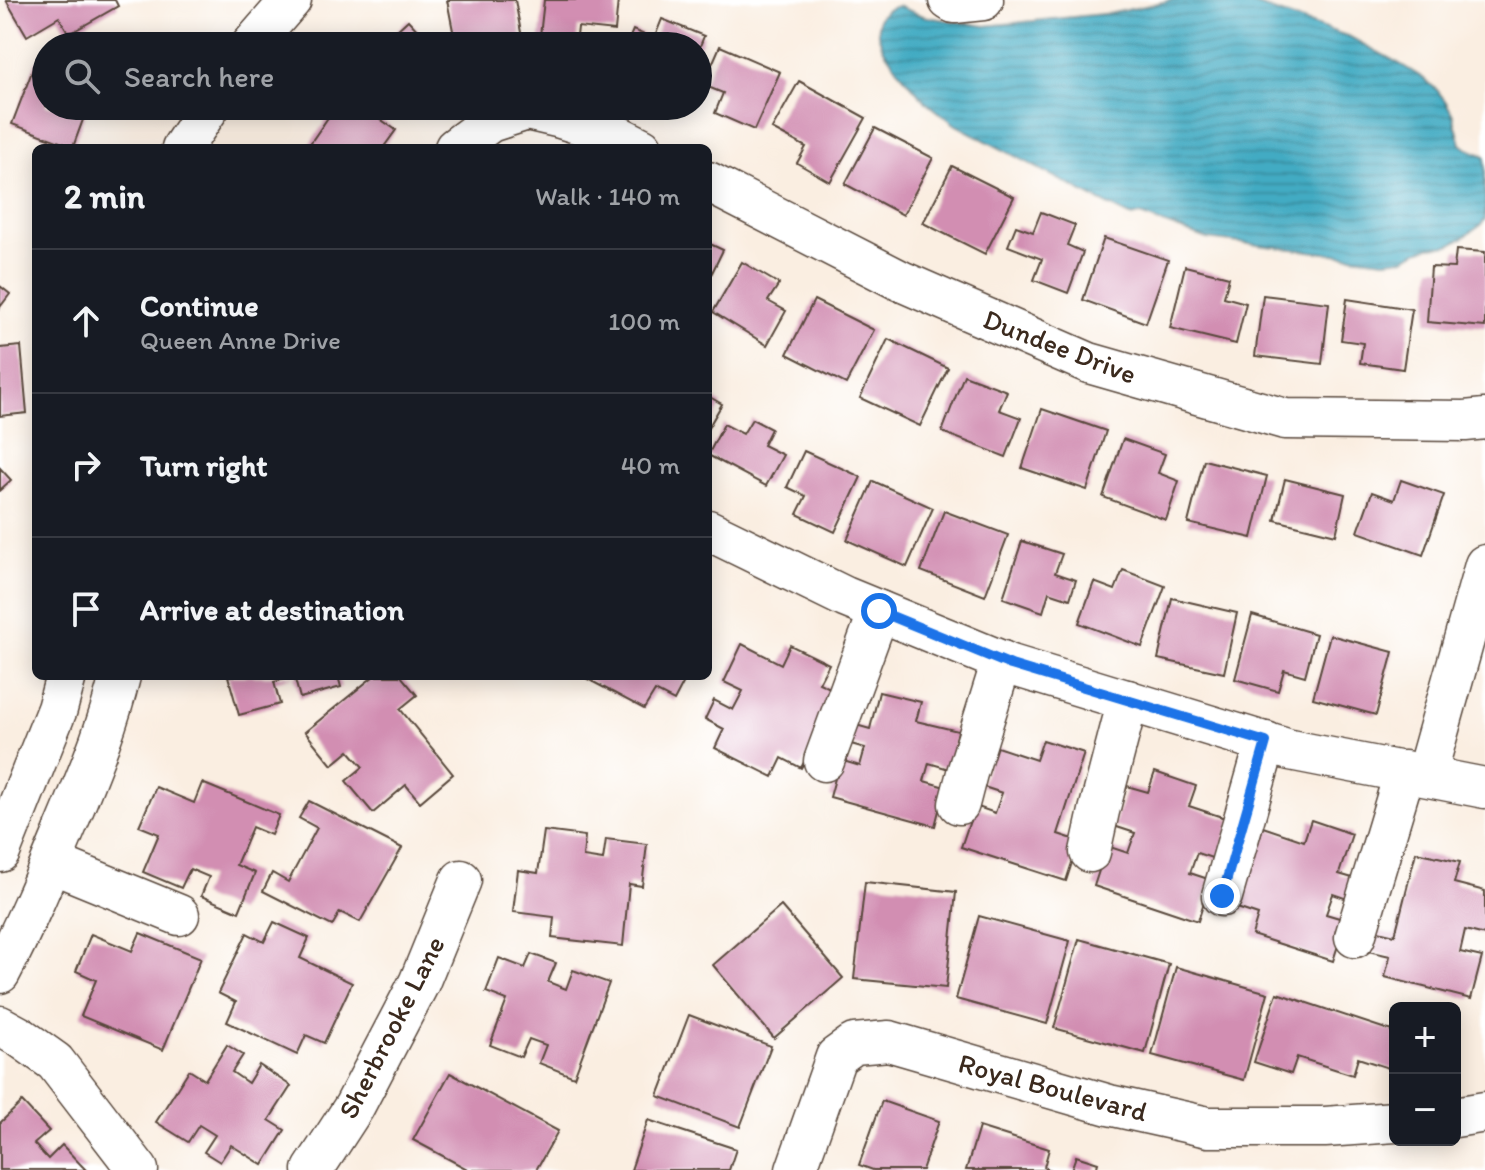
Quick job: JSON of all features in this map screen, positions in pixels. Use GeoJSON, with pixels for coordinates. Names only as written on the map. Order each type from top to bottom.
{"type":"FeatureCollection","features":[{"type":"Feature","properties":{"kind":"street"},"geometry":{"type":"LineString","coordinates":[[263,32],[291,0]]}},
{"type":"Feature","properties":{"kind":"street"},"geometry":{"type":"LineString","coordinates":[[949,0],[954,3],[983,0]]}},
{"type":"Feature","properties":{"kind":"street"},"geometry":{"type":"LineString","coordinates":[[185,144],[201,120]]}},
{"type":"Feature","properties":{"kind":"street"},"geometry":{"type":"LineString","coordinates":[[206,144],[215,120]]}},
{"type":"Feature","properties":{"kind":"street"},"geometry":{"type":"LineString","coordinates":[[460,144],[496,120]]}},
{"type":"Feature","properties":{"kind":"street"},"geometry":{"type":"LineString","coordinates":[[567,120],[634,144]]}},
{"type":"Feature","properties":{"kind":"street","name":"Dundee Drive"},"geometry":{"type":"LineString","coordinates":[[712,184],[901,281],[1089,363],[1285,419],[1485,419]]}},
{"type":"Feature","properties":{"kind":"street"},"geometry":{"type":"LineString","coordinates":[[712,532],[845,597],[1002,661],[1290,750],[1485,788]]}},
{"type":"Feature","properties":{"kind":"street"},"geometry":{"type":"LineString","coordinates":[[1355,937],[1416,773],[1485,565]]}},
{"type":"Feature","properties":{"kind":"street"},"geometry":{"type":"LineString","coordinates":[[824,761],[879,611]]}},
{"type":"Feature","properties":{"kind":"street"},"geometry":{"type":"LineString","coordinates":[[959,804],[1002,661]]}},
{"type":"Feature","properties":{"kind":"street"},"geometry":{"type":"LineString","coordinates":[[0,852],[13,779],[57,709],[65,680]]}},
{"type":"Feature","properties":{"kind":"street"},"geometry":{"type":"LineString","coordinates":[[0,973],[52,863],[97,750],[119,680]]}},
{"type":"Feature","properties":{"kind":"street"},"geometry":{"type":"LineString","coordinates":[[1090,852],[1128,700]]}},
{"type":"Feature","properties":{"kind":"street"},"geometry":{"type":"LineString","coordinates":[[1222,896],[1266,742]]}},
{"type":"Feature","properties":{"kind":"street"},"geometry":{"type":"LineString","coordinates":[[13,779],[69,820]]}},
{"type":"Feature","properties":{"kind":"street"},"geometry":{"type":"LineString","coordinates":[[52,863],[179,915]]}},
{"type":"Feature","properties":{"kind":"street","name":"Sherbrooke Lane"},"geometry":{"type":"LineString","coordinates":[[313,1170],[354,1107],[419,983],[461,880]]}},
{"type":"Feature","properties":{"kind":"street"},"geometry":{"type":"LineString","coordinates":[[0,1026],[55,1062],[138,1170]]}},
{"type":"Feature","properties":{"kind":"street","name":"Royal Boulevard"},"geometry":{"type":"LineString","coordinates":[[796,1170],[836,1057],[854,1044],[889,1041],[1109,1105],[1208,1127],[1325,1127],[1389,1122]]}},
{"type":"Feature","properties":{"kind":"street"},"geometry":{"type":"LineString","coordinates":[[1461,1116],[1485,1112]]}},
{"type":"Feature","properties":{"kind":"water"},"geometry":{"type":"Polygon","coordinates":[[[1173,0],[1246,2],[1350,37],[1423,78],[1446,102],[1461,144],[1485,156],[1485,219],[1481,225],[1449,245],[1429,247],[1405,258],[1385,260],[1207,239],[1140,215],[1132,217],[956,125],[926,102],[899,71],[883,48],[878,34],[880,16],[897,6],[926,17],[985,26],[1113,13],[1173,0]]]}},
{"type":"Feature","properties":{"kind":"building"},"geometry":{"type":"Polygon","coordinates":[[[6,0],[115,0],[118,6],[72,32],[68,32],[59,17],[27,36],[6,0]]]}},
{"type":"Feature","properties":{"kind":"building"},"geometry":{"type":"Polygon","coordinates":[[[447,0],[515,0],[521,32],[453,32],[447,0]]]}},
{"type":"Feature","properties":{"kind":"building"},"geometry":{"type":"Polygon","coordinates":[[[544,0],[618,0],[615,31],[578,27],[577,32],[540,32],[544,0]]]}},
{"type":"Feature","properties":{"kind":"building"},"geometry":{"type":"Polygon","coordinates":[[[662,19],[694,32],[657,32],[662,19]]]}},
{"type":"Feature","properties":{"kind":"building"},"geometry":{"type":"Polygon","coordinates":[[[408,20],[419,32],[395,32],[408,20]]]}},
{"type":"Feature","properties":{"kind":"building"},"geometry":{"type":"Polygon","coordinates":[[[720,46],[780,72],[754,130],[715,113],[723,93],[712,89],[712,64],[720,46]]]}},
{"type":"Feature","properties":{"kind":"building"},"geometry":{"type":"Polygon","coordinates":[[[32,72],[32,120],[83,120],[74,144],[65,144],[12,124],[32,72]]]}},
{"type":"Feature","properties":{"kind":"building"},"geometry":{"type":"Polygon","coordinates":[[[799,81],[866,118],[830,182],[797,163],[806,147],[772,129],[799,81]]]}},
{"type":"Feature","properties":{"kind":"building"},"geometry":{"type":"Polygon","coordinates":[[[326,120],[381,120],[396,130],[386,144],[310,144],[326,120]]]}},
{"type":"Feature","properties":{"kind":"building"},"geometry":{"type":"Polygon","coordinates":[[[875,128],[933,158],[903,215],[845,184],[875,128]]]}},
{"type":"Feature","properties":{"kind":"building"},"geometry":{"type":"Polygon","coordinates":[[[952,166],[1014,197],[985,254],[923,223],[952,166]]]}},
{"type":"Feature","properties":{"kind":"building"},"geometry":{"type":"Polygon","coordinates":[[[1041,212],[1075,225],[1067,245],[1083,252],[1068,293],[1034,280],[1042,259],[1008,246],[1016,226],[1033,232],[1041,212]]]}},
{"type":"Feature","properties":{"kind":"building"},"geometry":{"type":"Polygon","coordinates":[[[1104,238],[1168,260],[1146,323],[1083,300],[1104,238]]]}},
{"type":"Feature","properties":{"kind":"building"},"geometry":{"type":"Polygon","coordinates":[[[712,245],[723,250],[712,273],[712,245]]]}},
{"type":"Feature","properties":{"kind":"building"},"geometry":{"type":"Polygon","coordinates":[[[1456,250],[1485,252],[1485,327],[1427,322],[1431,267],[1454,268],[1456,250]]]}},
{"type":"Feature","properties":{"kind":"building"},"geometry":{"type":"Polygon","coordinates":[[[742,262],[779,284],[768,301],[786,311],[767,345],[713,312],[742,262]]]}},
{"type":"Feature","properties":{"kind":"building"},"geometry":{"type":"Polygon","coordinates":[[[1185,266],[1229,277],[1224,297],[1246,303],[1236,344],[1170,328],[1185,266]]]}},
{"type":"Feature","properties":{"kind":"building"},"geometry":{"type":"Polygon","coordinates":[[[0,286],[10,294],[0,307],[0,286]]]}},
{"type":"Feature","properties":{"kind":"building"},"geometry":{"type":"Polygon","coordinates":[[[1263,295],[1329,303],[1322,364],[1255,356],[1263,295]]]}},
{"type":"Feature","properties":{"kind":"building"},"geometry":{"type":"Polygon","coordinates":[[[1347,299],[1412,309],[1403,369],[1360,363],[1363,343],[1341,340],[1347,299]]]}},
{"type":"Feature","properties":{"kind":"building"},"geometry":{"type":"Polygon","coordinates":[[[814,300],[874,330],[846,384],[787,354],[814,300]]]}},
{"type":"Feature","properties":{"kind":"building"},"geometry":{"type":"Polygon","coordinates":[[[888,339],[948,368],[920,426],[860,398],[888,339]]]}},
{"type":"Feature","properties":{"kind":"building"},"geometry":{"type":"Polygon","coordinates":[[[21,346],[27,413],[0,416],[0,348],[21,346]]]}},
{"type":"Feature","properties":{"kind":"building"},"geometry":{"type":"Polygon","coordinates":[[[964,375],[1007,391],[999,410],[1021,418],[1006,457],[942,432],[964,375]]]}},
{"type":"Feature","properties":{"kind":"building"},"geometry":{"type":"Polygon","coordinates":[[[712,398],[722,404],[712,421],[712,398]]]}},
{"type":"Feature","properties":{"kind":"building"},"geometry":{"type":"Polygon","coordinates":[[[1042,409],[1106,431],[1087,490],[1022,468],[1042,409]]]}},
{"type":"Feature","properties":{"kind":"building"},"geometry":{"type":"Polygon","coordinates":[[[752,419],[771,429],[763,445],[783,455],[766,486],[712,457],[712,447],[724,424],[743,434],[752,419]]]}},
{"type":"Feature","properties":{"kind":"building"},"geometry":{"type":"Polygon","coordinates":[[[1123,439],[1165,454],[1158,473],[1179,481],[1166,520],[1103,497],[1123,439]]]}},
{"type":"Feature","properties":{"kind":"building"},"geometry":{"type":"Polygon","coordinates":[[[804,451],[861,477],[835,532],[797,514],[806,496],[787,487],[804,451]]]}},
{"type":"Feature","properties":{"kind":"building"},"geometry":{"type":"Polygon","coordinates":[[[1204,460],[1267,476],[1252,538],[1188,523],[1204,460]]]}},
{"type":"Feature","properties":{"kind":"building"},"geometry":{"type":"Polygon","coordinates":[[[0,468],[11,480],[0,490],[0,468]]]}},
{"type":"Feature","properties":{"kind":"building"},"geometry":{"type":"Polygon","coordinates":[[[1285,479],[1345,494],[1336,535],[1275,520],[1285,479]]]}},
{"type":"Feature","properties":{"kind":"building"},"geometry":{"type":"Polygon","coordinates":[[[1401,480],[1444,495],[1423,555],[1358,532],[1372,492],[1394,500],[1401,480]]]}},
{"type":"Feature","properties":{"kind":"building"},"geometry":{"type":"Polygon","coordinates":[[[873,481],[933,508],[907,567],[847,540],[873,481]]]}},
{"type":"Feature","properties":{"kind":"building"},"geometry":{"type":"Polygon","coordinates":[[[944,511],[1008,535],[985,596],[921,571],[944,511]]]}},
{"type":"Feature","properties":{"kind":"building"},"geometry":{"type":"Polygon","coordinates":[[[1022,541],[1062,554],[1055,573],[1076,580],[1070,599],[1049,592],[1043,612],[1003,598],[1022,541]]]}},
{"type":"Feature","properties":{"kind":"building"},"geometry":{"type":"Polygon","coordinates":[[[1123,570],[1165,586],[1142,647],[1079,623],[1094,582],[1115,590],[1123,570]]]}},
{"type":"Feature","properties":{"kind":"building"},"geometry":{"type":"Polygon","coordinates":[[[1172,598],[1237,613],[1224,673],[1158,659],[1172,598]]]}},
{"type":"Feature","properties":{"kind":"building"},"geometry":{"type":"Polygon","coordinates":[[[1252,615],[1316,634],[1305,676],[1284,670],[1278,691],[1235,679],[1252,615]]]}},
{"type":"Feature","properties":{"kind":"building"},"geometry":{"type":"Polygon","coordinates":[[[1330,635],[1393,652],[1376,715],[1313,698],[1330,635]]]}},
{"type":"Feature","properties":{"kind":"building"},"geometry":{"type":"Polygon","coordinates":[[[742,644],[781,664],[790,645],[829,664],[819,683],[839,692],[801,768],[782,758],[773,777],[715,748],[724,729],[705,719],[714,700],[733,710],[743,691],[724,682],[742,644]]]}},
{"type":"Feature","properties":{"kind":"building"},"geometry":{"type":"Polygon","coordinates":[[[229,680],[281,680],[274,682],[280,704],[239,715],[229,680]]]}},
{"type":"Feature","properties":{"kind":"building"},"geometry":{"type":"Polygon","coordinates":[[[295,680],[339,680],[341,687],[300,698],[295,680]]]}},
{"type":"Feature","properties":{"kind":"building"},"geometry":{"type":"Polygon","coordinates":[[[369,680],[404,680],[417,695],[400,709],[453,774],[420,802],[406,785],[373,813],[346,781],[363,767],[349,751],[332,765],[305,732],[369,680]]]}},
{"type":"Feature","properties":{"kind":"building"},"geometry":{"type":"Polygon","coordinates":[[[590,680],[685,680],[674,701],[655,691],[644,709],[590,680]]]}},
{"type":"Feature","properties":{"kind":"building"},"geometry":{"type":"Polygon","coordinates":[[[879,692],[921,702],[916,721],[958,731],[949,769],[929,763],[924,781],[945,787],[935,826],[830,797],[840,760],[860,766],[865,748],[844,742],[849,723],[870,729],[879,692]]]}},
{"type":"Feature","properties":{"kind":"building"},"geometry":{"type":"Polygon","coordinates":[[[1043,740],[1084,753],[1058,834],[1079,841],[1066,881],[961,847],[975,806],[995,813],[1002,793],[981,786],[994,746],[1036,760],[1043,740]]]}},
{"type":"Feature","properties":{"kind":"building"},"geometry":{"type":"Polygon","coordinates":[[[1155,772],[1196,786],[1189,806],[1231,820],[1218,860],[1197,853],[1190,873],[1211,880],[1198,921],[1094,886],[1107,846],[1128,853],[1135,833],[1114,826],[1127,786],[1148,792],[1155,772]]]}},
{"type":"Feature","properties":{"kind":"building"},"geometry":{"type":"Polygon","coordinates":[[[202,783],[279,815],[271,835],[252,827],[236,865],[255,873],[239,912],[201,896],[209,877],[190,869],[181,888],[143,872],[159,834],[139,826],[156,787],[194,803],[202,783]]]}},
{"type":"Feature","properties":{"kind":"building"},"geometry":{"type":"Polygon","coordinates":[[[309,801],[402,848],[360,922],[340,912],[332,926],[263,891],[272,873],[288,882],[317,828],[299,818],[309,801]]]}},
{"type":"Feature","properties":{"kind":"building"},"geometry":{"type":"Polygon","coordinates":[[[1311,820],[1352,834],[1339,874],[1359,880],[1353,901],[1333,894],[1326,914],[1346,920],[1333,961],[1252,935],[1258,915],[1237,908],[1263,827],[1304,841],[1311,820]]]}},
{"type":"Feature","properties":{"kind":"building"},"geometry":{"type":"Polygon","coordinates":[[[544,831],[585,836],[583,857],[603,860],[606,839],[647,844],[642,886],[629,884],[623,946],[552,938],[554,917],[513,912],[518,870],[538,873],[544,831]]]}},
{"type":"Feature","properties":{"kind":"building"},"geometry":{"type":"Polygon","coordinates":[[[1416,852],[1460,862],[1454,883],[1485,891],[1485,935],[1465,930],[1460,952],[1482,957],[1471,999],[1385,977],[1390,956],[1368,951],[1374,930],[1395,935],[1416,852]]]}},
{"type":"Feature","properties":{"kind":"building"},"geometry":{"type":"Polygon","coordinates":[[[865,882],[956,892],[946,988],[854,979],[865,882]]]}},
{"type":"Feature","properties":{"kind":"building"},"geometry":{"type":"Polygon","coordinates":[[[781,906],[843,978],[774,1038],[713,965],[781,906]]]}},
{"type":"Feature","properties":{"kind":"building"},"geometry":{"type":"Polygon","coordinates":[[[979,916],[1070,941],[1047,1024],[956,999],[979,916]]]}},
{"type":"Feature","properties":{"kind":"building"},"geometry":{"type":"Polygon","coordinates":[[[274,922],[309,938],[300,958],[352,983],[324,1043],[306,1035],[297,1055],[227,1022],[236,1002],[218,993],[247,933],[264,942],[274,922]]]}},
{"type":"Feature","properties":{"kind":"building"},"geometry":{"type":"Polygon","coordinates":[[[140,933],[201,958],[163,1050],[81,1016],[96,980],[76,971],[91,934],[132,951],[140,933]]]}},
{"type":"Feature","properties":{"kind":"building"},"geometry":{"type":"Polygon","coordinates":[[[1079,939],[1169,964],[1145,1053],[1054,1028],[1079,939]]]}},
{"type":"Feature","properties":{"kind":"building"},"geometry":{"type":"Polygon","coordinates":[[[531,954],[556,963],[548,982],[566,989],[573,970],[609,983],[574,1077],[539,1063],[546,1045],[529,1039],[521,1057],[490,1045],[507,1000],[486,992],[499,958],[525,968],[531,954]]]}},
{"type":"Feature","properties":{"kind":"building"},"geometry":{"type":"Polygon","coordinates":[[[1176,967],[1268,993],[1244,1080],[1152,1055],[1176,967]]]}},
{"type":"Feature","properties":{"kind":"building"},"geometry":{"type":"Polygon","coordinates":[[[1277,993],[1389,1030],[1389,1068],[1358,1058],[1353,1075],[1297,1057],[1291,1074],[1254,1062],[1277,993]]]}},
{"type":"Feature","properties":{"kind":"building"},"geometry":{"type":"Polygon","coordinates":[[[689,1015],[771,1046],[740,1127],[658,1096],[689,1015]]]}},
{"type":"Feature","properties":{"kind":"building"},"geometry":{"type":"Polygon","coordinates":[[[227,1045],[243,1055],[232,1072],[248,1083],[259,1065],[291,1086],[269,1120],[285,1130],[263,1165],[231,1145],[220,1162],[204,1152],[215,1135],[199,1125],[188,1142],[156,1122],[189,1070],[205,1080],[227,1045]]]}},
{"type":"Feature","properties":{"kind":"building"},"geometry":{"type":"Polygon","coordinates":[[[450,1073],[558,1131],[536,1170],[469,1170],[413,1140],[450,1073]]]}},
{"type":"Feature","properties":{"kind":"building"},"geometry":{"type":"Polygon","coordinates":[[[882,1101],[939,1121],[922,1170],[873,1170],[859,1165],[882,1101]]]}},
{"type":"Feature","properties":{"kind":"building"},"geometry":{"type":"Polygon","coordinates":[[[22,1102],[49,1131],[34,1144],[48,1159],[62,1145],[86,1170],[0,1170],[0,1123],[22,1102]]]}},
{"type":"Feature","properties":{"kind":"building"},"geometry":{"type":"Polygon","coordinates":[[[648,1120],[736,1149],[729,1170],[631,1170],[648,1120]]]}},
{"type":"Feature","properties":{"kind":"building"},"geometry":{"type":"Polygon","coordinates":[[[979,1127],[1049,1149],[1044,1167],[1050,1170],[966,1170],[979,1127]]]}},
{"type":"Feature","properties":{"kind":"building"},"geometry":{"type":"Polygon","coordinates":[[[1076,1156],[1098,1163],[1096,1170],[1071,1170],[1076,1156]]]}},
{"type":"Feature","properties":{"kind":"route"},"geometry":{"type":"LineString","coordinates":[[879,611],[1011,665],[1266,742],[1222,896]]}}]}
